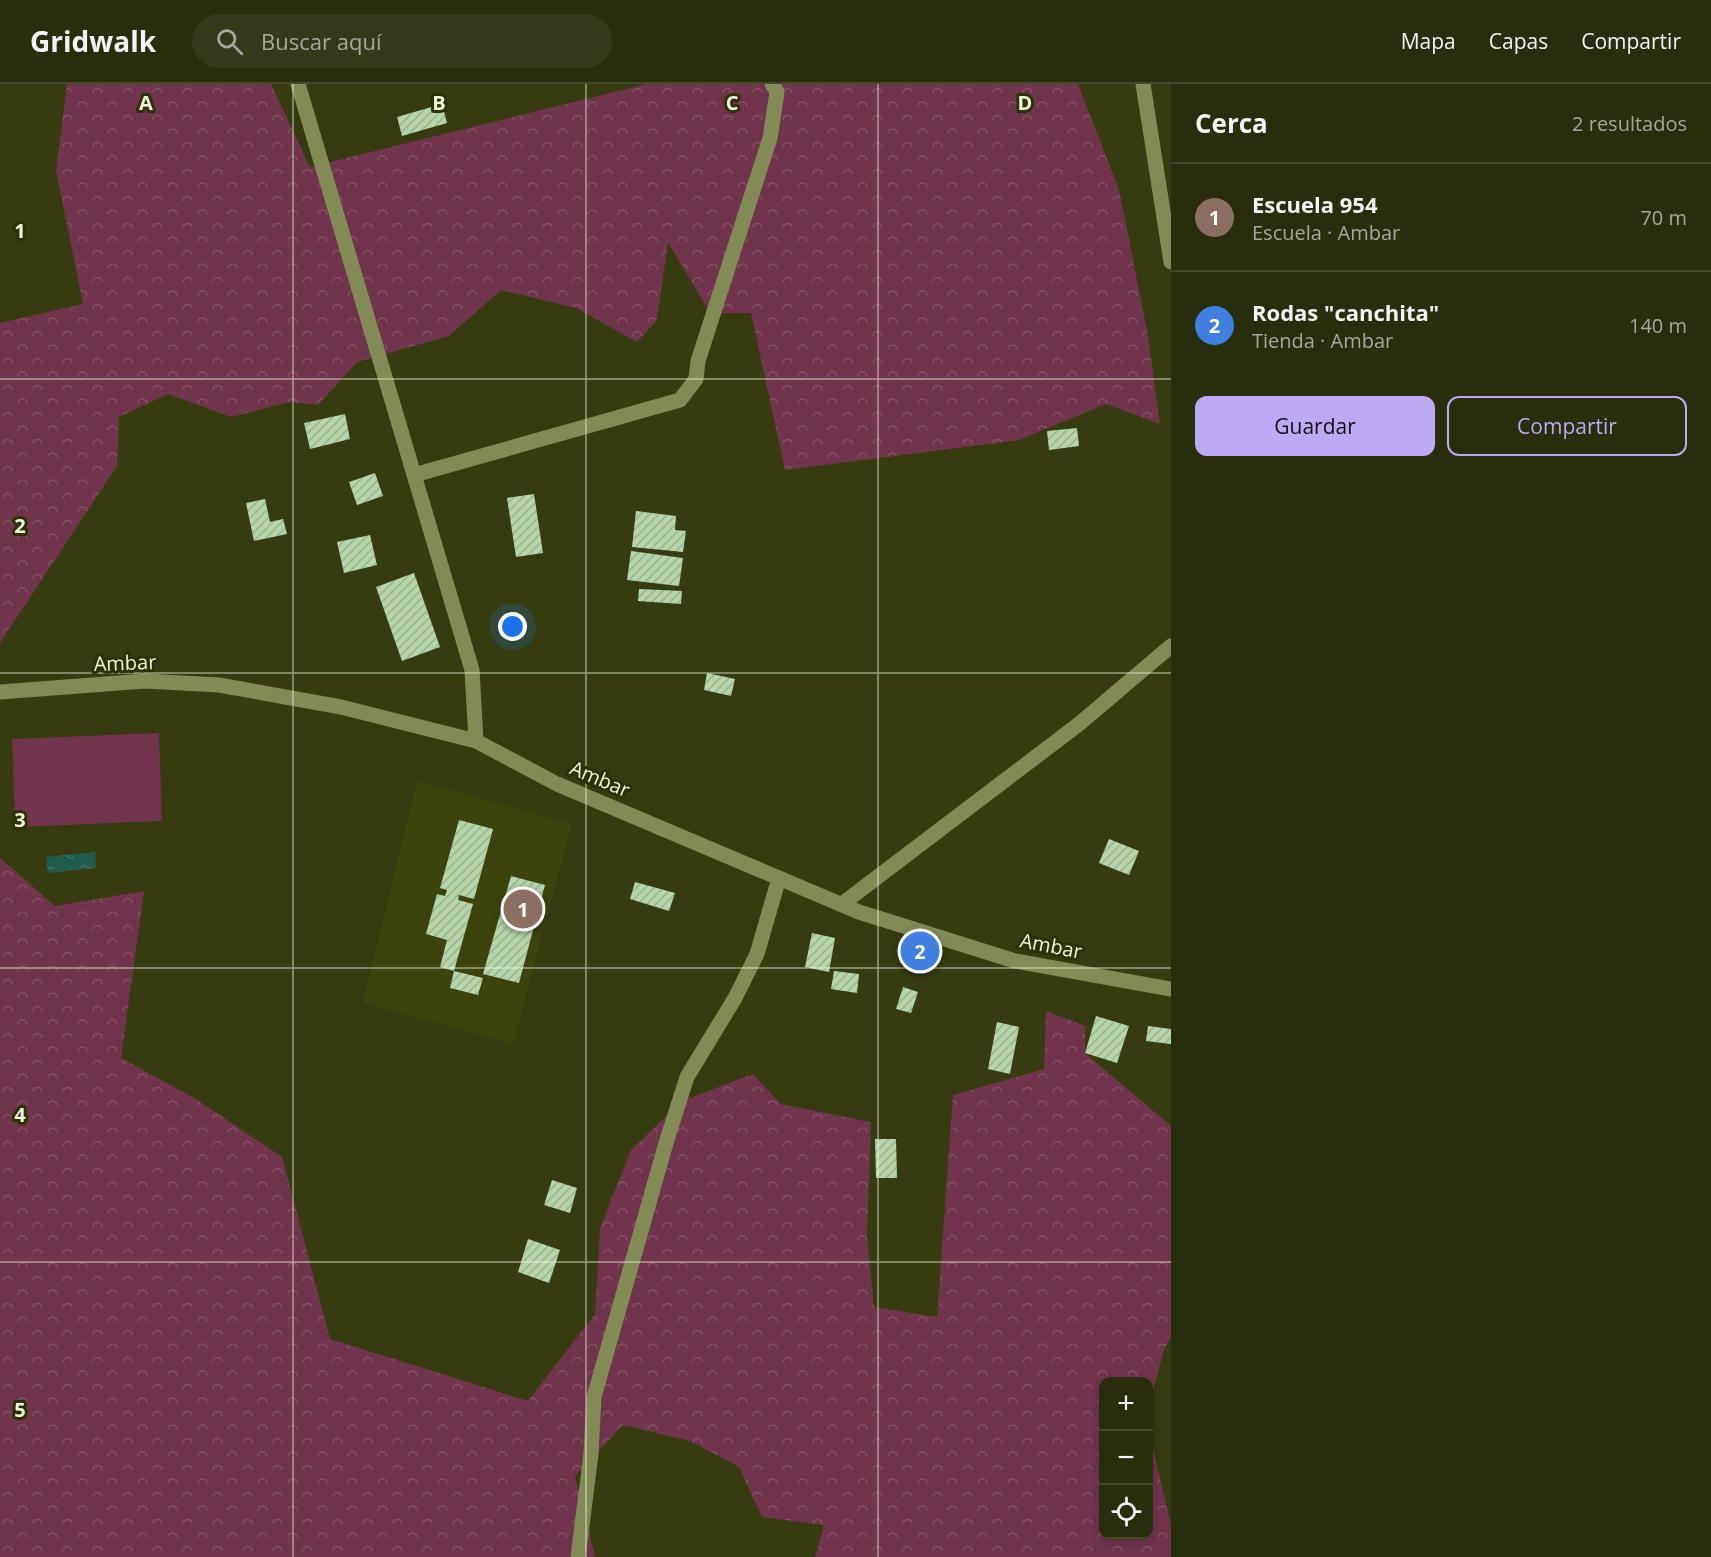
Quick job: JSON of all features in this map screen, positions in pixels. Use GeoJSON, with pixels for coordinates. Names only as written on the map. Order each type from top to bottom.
{"type":"FeatureCollection","features":[{"type":"Feature","properties":{"kind":"street"},"geometry":{"type":"LineString","coordinates":[[298,84],[472,670],[476,741]]}},
{"type":"Feature","properties":{"kind":"street"},"geometry":{"type":"LineString","coordinates":[[414,475],[680,400],[696,379],[698,361],[770,138],[777,92],[772,84]]}},
{"type":"Feature","properties":{"kind":"street"},"geometry":{"type":"LineString","coordinates":[[1143,84],[1171,262]]}},
{"type":"Feature","properties":{"kind":"street"},"geometry":{"type":"LineString","coordinates":[[842,904],[1079,724],[1171,646]]}},
{"type":"Feature","properties":{"kind":"street","name":"Ambar"},"geometry":{"type":"LineString","coordinates":[[0,692],[145,681],[219,685],[341,707],[476,741],[557,784],[842,904],[1016,961],[1171,989]]}},
{"type":"Feature","properties":{"kind":"street"},"geometry":{"type":"LineString","coordinates":[[579,1557],[591,1454],[594,1397],[666,1143],[687,1077],[735,998],[757,954],[779,878]]}},
{"type":"Feature","properties":{"kind":"shaded area"},"geometry":{"type":"Polygon","coordinates":[[[417,781],[572,824],[513,1044],[363,1003],[417,781]]]}},
{"type":"Feature","properties":{"kind":"green space"},"geometry":{"type":"Polygon","coordinates":[[[67,84],[271,84],[310,167],[647,84],[1078,84],[1119,190],[1147,330],[1160,424],[1106,404],[1019,440],[785,470],[751,313],[710,313],[668,242],[657,320],[637,342],[576,308],[501,290],[449,336],[357,362],[318,405],[289,402],[231,417],[168,394],[119,417],[117,466],[0,643],[0,323],[83,304],[56,170],[67,84]]]}},
{"type":"Feature","properties":{"kind":"green space"},"geometry":{"type":"Polygon","coordinates":[[[159,733],[162,821],[15,827],[12,739],[159,733]]]}},
{"type":"Feature","properties":{"kind":"green space"},"geometry":{"type":"Polygon","coordinates":[[[0,858],[55,906],[144,891],[121,1058],[196,1099],[282,1157],[330,1339],[528,1401],[595,1314],[600,1228],[631,1150],[682,1101],[753,1074],[781,1104],[871,1122],[867,1236],[874,1307],[937,1317],[953,1095],[1044,1069],[1046,1011],[1085,1026],[1085,1053],[1171,1126],[1171,1337],[1164,1350],[1153,1391],[1153,1377],[1099,1377],[1099,1539],[1153,1539],[1153,1449],[1171,1525],[1171,1557],[815,1557],[824,1525],[762,1517],[739,1467],[690,1441],[623,1425],[575,1476],[595,1557],[0,1557],[0,858]]]}},
{"type":"Feature","properties":{"kind":"water"},"geometry":{"type":"Polygon","coordinates":[[[95,852],[96,868],[48,873],[46,857],[95,852]]]}},
{"type":"Feature","properties":{"kind":"building"},"geometry":{"type":"Polygon","coordinates":[[[442,104],[447,123],[402,136],[397,117],[442,104]]]}},
{"type":"Feature","properties":{"kind":"building"},"geometry":{"type":"Polygon","coordinates":[[[345,414],[350,439],[310,449],[304,423],[345,414]]]}},
{"type":"Feature","properties":{"kind":"building"},"geometry":{"type":"Polygon","coordinates":[[[1077,428],[1079,446],[1049,450],[1047,431],[1077,428]]]}},
{"type":"Feature","properties":{"kind":"building"},"geometry":{"type":"Polygon","coordinates":[[[375,473],[383,496],[357,505],[349,482],[375,473]]]}},
{"type":"Feature","properties":{"kind":"building"},"geometry":{"type":"Polygon","coordinates":[[[534,494],[543,553],[516,557],[507,498],[534,494]]]}},
{"type":"Feature","properties":{"kind":"building"},"geometry":{"type":"Polygon","coordinates":[[[265,499],[270,522],[283,519],[287,534],[254,541],[246,503],[265,499]]]}},
{"type":"Feature","properties":{"kind":"building"},"geometry":{"type":"Polygon","coordinates":[[[636,511],[676,516],[675,530],[686,531],[683,552],[632,547],[636,511]]]}},
{"type":"Feature","properties":{"kind":"building"},"geometry":{"type":"Polygon","coordinates":[[[370,535],[377,565],[344,573],[337,542],[370,535]]]}},
{"type":"Feature","properties":{"kind":"building"},"geometry":{"type":"Polygon","coordinates":[[[631,551],[683,558],[679,586],[627,580],[631,551]]]}},
{"type":"Feature","properties":{"kind":"building"},"geometry":{"type":"Polygon","coordinates":[[[414,573],[440,647],[402,661],[376,587],[414,573]]]}},
{"type":"Feature","properties":{"kind":"building"},"geometry":{"type":"Polygon","coordinates":[[[639,589],[682,591],[681,604],[638,601],[639,589]]]}},
{"type":"Feature","properties":{"kind":"building"},"geometry":{"type":"Polygon","coordinates":[[[707,673],[735,679],[731,696],[704,690],[707,673]]]}},
{"type":"Feature","properties":{"kind":"building"},"geometry":{"type":"Polygon","coordinates":[[[459,820],[493,829],[474,899],[459,895],[458,900],[473,904],[454,971],[440,967],[447,940],[426,934],[437,894],[445,896],[447,890],[440,888],[459,820]]]}},
{"type":"Feature","properties":{"kind":"building"},"geometry":{"type":"Polygon","coordinates":[[[1109,839],[1139,851],[1129,875],[1099,863],[1109,839]]]}},
{"type":"Feature","properties":{"kind":"building"},"geometry":{"type":"Polygon","coordinates":[[[511,876],[545,885],[519,983],[483,974],[511,876]]]}},
{"type":"Feature","properties":{"kind":"building"},"geometry":{"type":"Polygon","coordinates":[[[635,882],[675,893],[669,911],[630,899],[635,882]]]}},
{"type":"Feature","properties":{"kind":"building"},"geometry":{"type":"Polygon","coordinates":[[[812,933],[835,938],[829,972],[805,967],[812,933]]]}},
{"type":"Feature","properties":{"kind":"building"},"geometry":{"type":"Polygon","coordinates":[[[454,971],[483,978],[478,995],[450,988],[454,971]]]}},
{"type":"Feature","properties":{"kind":"building"},"geometry":{"type":"Polygon","coordinates":[[[834,971],[859,974],[857,993],[831,989],[834,971]]]}},
{"type":"Feature","properties":{"kind":"building"},"geometry":{"type":"Polygon","coordinates":[[[903,987],[918,992],[911,1013],[896,1009],[903,987]]]}},
{"type":"Feature","properties":{"kind":"building"},"geometry":{"type":"Polygon","coordinates":[[[1096,1016],[1129,1026],[1117,1063],[1085,1053],[1096,1016]]]}},
{"type":"Feature","properties":{"kind":"building"},"geometry":{"type":"Polygon","coordinates":[[[997,1022],[1019,1027],[1010,1074],[988,1069],[997,1022]]]}},
{"type":"Feature","properties":{"kind":"building"},"geometry":{"type":"Polygon","coordinates":[[[1148,1026],[1171,1029],[1171,1044],[1146,1041],[1148,1026]]]}},
{"type":"Feature","properties":{"kind":"building"},"geometry":{"type":"Polygon","coordinates":[[[875,1139],[896,1139],[897,1178],[876,1178],[875,1139]]]}},
{"type":"Feature","properties":{"kind":"building"},"geometry":{"type":"Polygon","coordinates":[[[552,1180],[577,1188],[570,1213],[544,1205],[552,1180]]]}},
{"type":"Feature","properties":{"kind":"building"},"geometry":{"type":"Polygon","coordinates":[[[528,1239],[560,1250],[549,1283],[518,1272],[528,1239]]]}},
{"type":"Feature","properties":{"kind":"place","name":"Escuela 954"},"geometry":{"type":"Point","coordinates":[523,909]}},
{"type":"Feature","properties":{"kind":"place","name":"Rodas \"canchita\""},"geometry":{"type":"Point","coordinates":[920,951]}}]}
